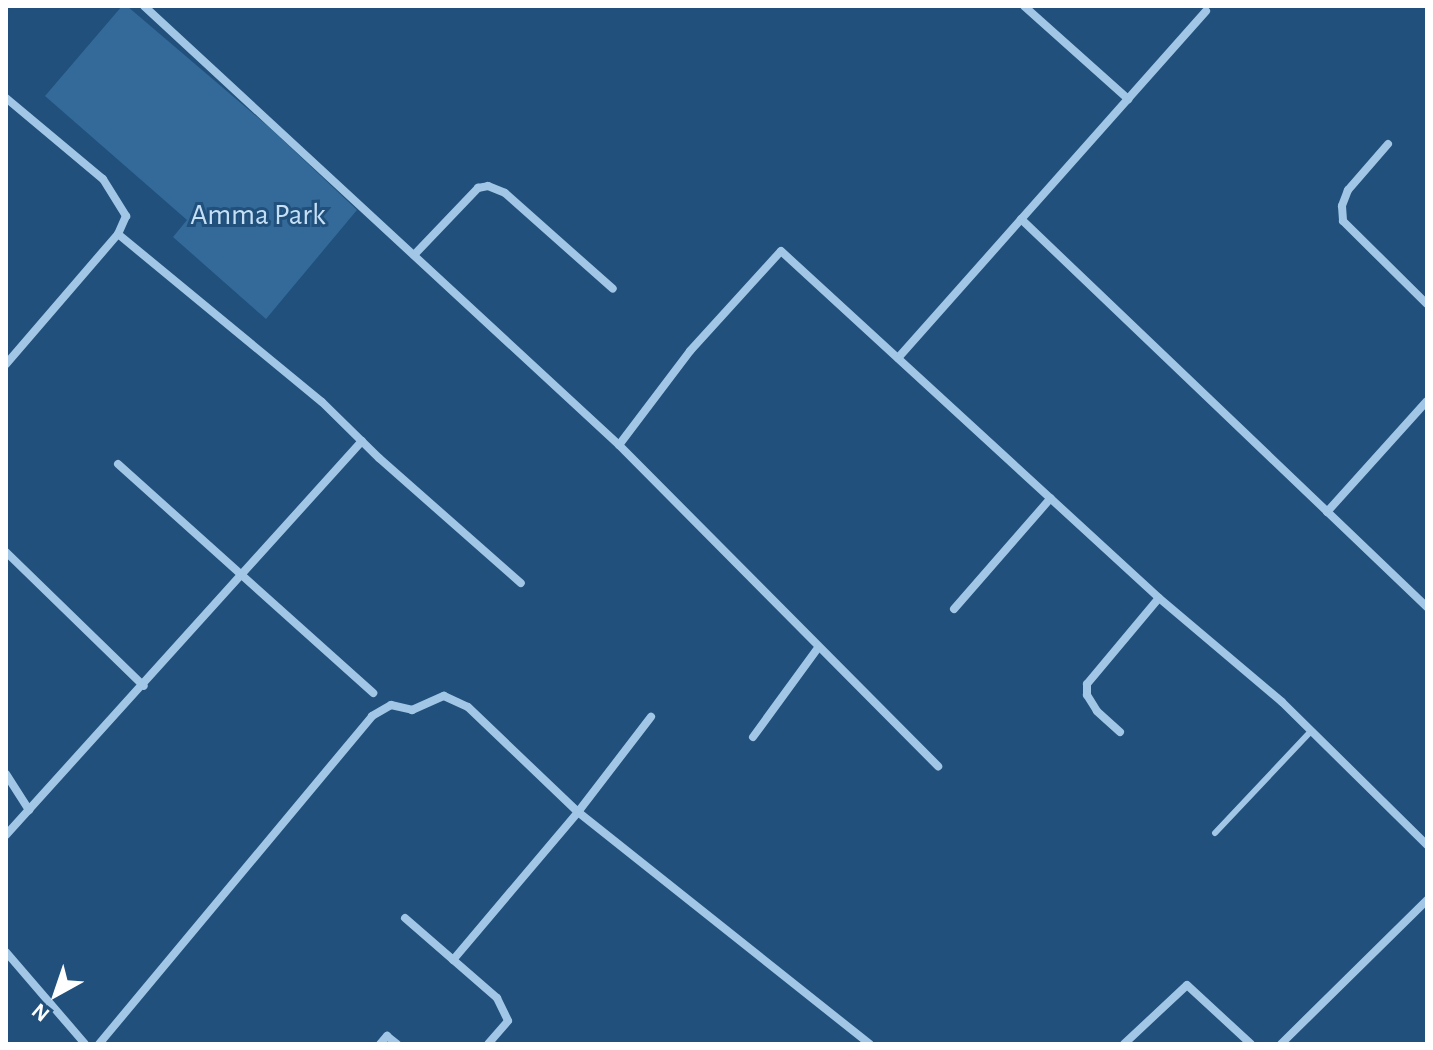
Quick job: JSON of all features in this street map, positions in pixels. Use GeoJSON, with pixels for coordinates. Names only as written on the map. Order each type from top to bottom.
{"type":"FeatureCollection","features":[{"type":"Feature","properties":{"kind":"street"},"geometry":{"type":"LineString","coordinates":[[144,6],[619,445],[938,766]]}},
{"type":"Feature","properties":{"kind":"street"},"geometry":{"type":"LineString","coordinates":[[1024,6],[1128,99]]}},
{"type":"Feature","properties":{"kind":"street"},"geometry":{"type":"LineString","coordinates":[[898,358],[1206,11]]}},
{"type":"Feature","properties":{"kind":"street"},"geometry":{"type":"LineString","coordinates":[[6,98],[103,179],[126,216],[118,234],[6,364]]}},
{"type":"Feature","properties":{"kind":"street"},"geometry":{"type":"LineString","coordinates":[[1388,144],[1348,190],[1342,206],[1343,221],[1427,304]]}},
{"type":"Feature","properties":{"kind":"street"},"geometry":{"type":"LineString","coordinates":[[414,255],[478,188],[488,186],[505,193],[613,289]]}},
{"type":"Feature","properties":{"kind":"street"},"geometry":{"type":"LineString","coordinates":[[1021,219],[1427,607]]}},
{"type":"Feature","properties":{"kind":"street"},"geometry":{"type":"LineString","coordinates":[[118,234],[322,402],[521,583]]}},
{"type":"Feature","properties":{"kind":"street"},"geometry":{"type":"LineString","coordinates":[[619,445],[690,351],[781,251],[1159,598],[1282,702],[1427,845]]}},
{"type":"Feature","properties":{"kind":"street"},"geometry":{"type":"LineString","coordinates":[[1327,512],[1427,401]]}},
{"type":"Feature","properties":{"kind":"street"},"geometry":{"type":"LineString","coordinates":[[6,835],[144,686],[362,441]]}},
{"type":"Feature","properties":{"kind":"street"},"geometry":{"type":"LineString","coordinates":[[118,464],[373,693]]}},
{"type":"Feature","properties":{"kind":"street"},"geometry":{"type":"LineString","coordinates":[[954,609],[1051,498]]}},
{"type":"Feature","properties":{"kind":"street"},"geometry":{"type":"LineString","coordinates":[[6,552],[144,686]]}},
{"type":"Feature","properties":{"kind":"street"},"geometry":{"type":"LineString","coordinates":[[1120,732],[1097,711],[1087,695],[1087,684],[1159,598]]}},
{"type":"Feature","properties":{"kind":"street"},"geometry":{"type":"LineString","coordinates":[[753,737],[818,648]]}},
{"type":"Feature","properties":{"kind":"street"},"geometry":{"type":"LineString","coordinates":[[99,1044],[372,716],[391,705],[412,710],[434,699],[455,699],[578,812],[870,1044]]}},
{"type":"Feature","properties":{"kind":"street"},"geometry":{"type":"LineString","coordinates":[[453,960],[578,812],[651,717]]}},
{"type":"Feature","properties":{"kind":"street"},"geometry":{"type":"LineString","coordinates":[[6,774],[29,810]]}},
{"type":"Feature","properties":{"kind":"street"},"geometry":{"type":"LineString","coordinates":[[1281,1044],[1427,900]]}},
{"type":"Feature","properties":{"kind":"street"},"geometry":{"type":"LineString","coordinates":[[405,918],[497,998],[508,1021],[488,1044]]}},
{"type":"Feature","properties":{"kind":"street"},"geometry":{"type":"LineString","coordinates":[[6,952],[85,1044]]}},
{"type":"Feature","properties":{"kind":"street"},"geometry":{"type":"LineString","coordinates":[[1124,1044],[1187,985],[1251,1044]]}},
{"type":"Feature","properties":{"kind":"street"},"geometry":{"type":"LineString","coordinates":[[380,1044],[387,1036],[397,1044]]}},
{"type":"Feature","properties":{"kind":"lane"},"geometry":{"type":"LineString","coordinates":[[1215,833],[1311,731]]}},
{"type":"Feature","properties":{"kind":"green space","name":"Amma Park"},"geometry":{"type":"Polygon","coordinates":[[[122,6],[127,6],[269,127],[357,210],[266,319],[173,237],[187,220],[45,96],[122,6]]]}}]}
